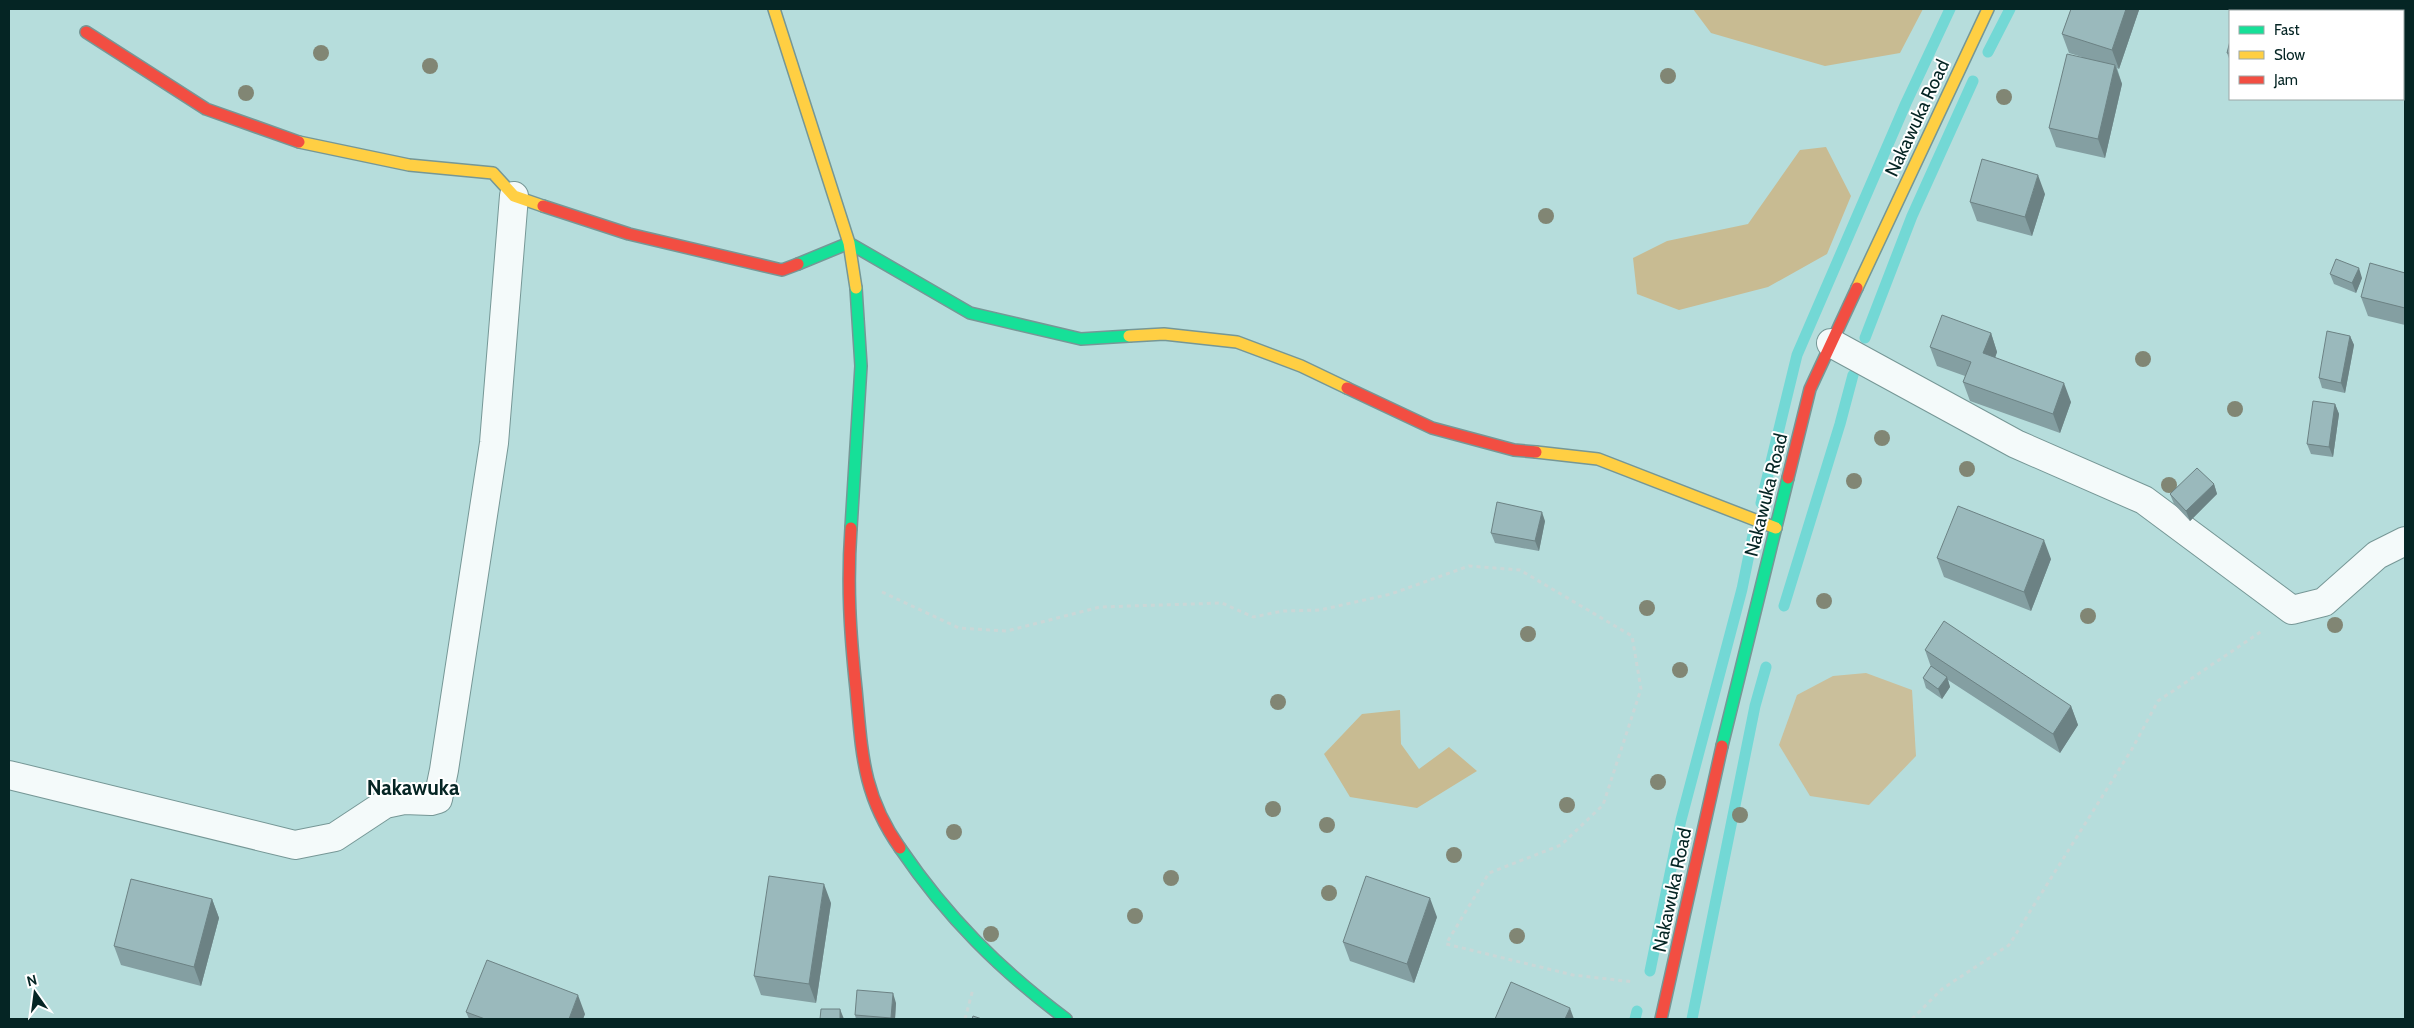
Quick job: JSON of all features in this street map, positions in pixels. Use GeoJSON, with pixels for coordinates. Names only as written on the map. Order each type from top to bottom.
{"type":"FeatureCollection","features":[{"type":"Feature","properties":{"kind":"street"},"geometry":{"type":"LineString","coordinates":[[774,9],[849,243],[856,278],[861,339],[857,467],[848,575],[851,644],[865,766],[873,802],[887,831],[930,893],[964,933],[1023,988],[1066,1019]]}},
{"type":"Feature","properties":{"kind":"street","name":"Nakawuka Road"},"geometry":{"type":"LineString","coordinates":[[1661,1019],[1670,986],[1717,764],[1810,389],[1988,9]]}},
{"type":"Feature","properties":{"kind":"street"},"geometry":{"type":"LineString","coordinates":[[86,32],[206,109],[306,145],[409,165],[493,172],[514,196],[629,234],[782,270],[849,243]]}},
{"type":"Feature","properties":{"kind":"street"},"geometry":{"type":"LineString","coordinates":[[9,775],[295,845],[335,837],[385,804],[438,799],[443,777],[494,443],[514,196]]}},
{"type":"Feature","properties":{"kind":"street"},"geometry":{"type":"LineString","coordinates":[[849,243],[970,313],[1081,339],[1164,334],[1238,342],[1301,366],[1432,428],[1514,450],[1598,459],[1776,528]]}},
{"type":"Feature","properties":{"kind":"street"},"geometry":{"type":"LineString","coordinates":[[1831,343],[2016,444],[2144,500],[2292,610],[2324,602],[2377,555],[2405,541]]}},
{"type":"Feature","properties":{"kind":"path"},"geometry":{"type":"LineString","coordinates":[[848,575],[958,628],[1007,630],[1100,607],[1222,603],[1253,617],[1283,611],[1320,610],[1390,594],[1469,566],[1520,570],[1632,636],[1640,689],[1603,805],[1561,845],[1489,873],[1446,944],[1574,975],[1670,986]]}},
{"type":"Feature","properties":{"kind":"path"},"geometry":{"type":"LineString","coordinates":[[1912,1019],[1942,989],[2009,946],[2132,749],[2158,701],[2292,610]]}},
{"type":"Feature","properties":{"kind":"shaded area"},"geometry":{"type":"Polygon","coordinates":[[[1693,9],[1923,9],[1900,53],[1825,66],[1711,33],[1693,9]]]}},
{"type":"Feature","properties":{"kind":"shaded area"},"geometry":{"type":"Polygon","coordinates":[[[1826,147],[1851,196],[1827,254],[1768,287],[1679,310],[1637,294],[1633,258],[1667,241],[1748,224],[1800,150],[1826,147]]]}},
{"type":"Feature","properties":{"kind":"shaded area"},"geometry":{"type":"Polygon","coordinates":[[[1866,673],[1912,690],[1916,756],[1869,805],[1810,796],[1779,745],[1797,695],[1833,676],[1866,673]]]}},
{"type":"Feature","properties":{"kind":"shaded area"},"geometry":{"type":"Polygon","coordinates":[[[1400,710],[1401,744],[1419,769],[1449,747],[1477,771],[1417,808],[1350,797],[1324,754],[1362,714],[1400,710]]]}},
{"type":"Feature","properties":{"kind":"building"},"geometry":{"type":"Polygon","coordinates":[[[2071,9],[2126,9],[2112,50],[2062,34],[2071,9]]]}},
{"type":"Feature","properties":{"kind":"building"},"geometry":{"type":"Polygon","coordinates":[[[2067,54],[2115,65],[2098,139],[2049,128],[2067,54]]]}},
{"type":"Feature","properties":{"kind":"building"},"geometry":{"type":"Polygon","coordinates":[[[1982,159],[2038,175],[2025,217],[1970,202],[1982,159]]]}},
{"type":"Feature","properties":{"kind":"building"},"geometry":{"type":"Polygon","coordinates":[[[2336,259],[2359,268],[2352,283],[2330,274],[2336,259]]]}},
{"type":"Feature","properties":{"kind":"building"},"geometry":{"type":"Polygon","coordinates":[[[2370,263],[2405,273],[2405,308],[2361,297],[2370,263]]]}},
{"type":"Feature","properties":{"kind":"building"},"geometry":{"type":"Polygon","coordinates":[[[1942,315],[1991,333],[1983,353],[2064,383],[2053,414],[1963,382],[1971,362],[1930,347],[1942,315]]]}},
{"type":"Feature","properties":{"kind":"building"},"geometry":{"type":"Polygon","coordinates":[[[2327,331],[2350,336],[2341,383],[2319,378],[2327,331]]]}},
{"type":"Feature","properties":{"kind":"building"},"geometry":{"type":"Polygon","coordinates":[[[2313,401],[2335,404],[2329,447],[2307,444],[2313,401]]]}},
{"type":"Feature","properties":{"kind":"building"},"geometry":{"type":"Polygon","coordinates":[[[2197,468],[2214,484],[2186,511],[2170,494],[2197,468]]]}},
{"type":"Feature","properties":{"kind":"building"},"geometry":{"type":"Polygon","coordinates":[[[1497,502],[1542,512],[1535,541],[1491,533],[1497,502]]]}},
{"type":"Feature","properties":{"kind":"building"},"geometry":{"type":"Polygon","coordinates":[[[1958,506],[2044,540],[2024,592],[1937,558],[1958,506]]]}},
{"type":"Feature","properties":{"kind":"building"},"geometry":{"type":"Polygon","coordinates":[[[1944,621],[2071,706],[2053,734],[1925,650],[1944,621]]]}},
{"type":"Feature","properties":{"kind":"building"},"geometry":{"type":"Polygon","coordinates":[[[1931,666],[1947,677],[1938,689],[1923,678],[1931,666]]]}},
{"type":"Feature","properties":{"kind":"building"},"geometry":{"type":"Polygon","coordinates":[[[769,876],[824,884],[809,984],[754,976],[769,876]]]}},
{"type":"Feature","properties":{"kind":"building"},"geometry":{"type":"Polygon","coordinates":[[[1366,876],[1430,898],[1407,964],[1343,942],[1366,876]]]}},
{"type":"Feature","properties":{"kind":"building"},"geometry":{"type":"Polygon","coordinates":[[[131,879],[212,899],[194,967],[114,946],[131,879]]]}},
{"type":"Feature","properties":{"kind":"building"},"geometry":{"type":"Polygon","coordinates":[[[487,960],[578,995],[569,1019],[485,1019],[466,1012],[487,960]]]}},
{"type":"Feature","properties":{"kind":"building"},"geometry":{"type":"Polygon","coordinates":[[[1511,982],[1570,1008],[1565,1019],[1495,1019],[1511,982]]]}},
{"type":"Feature","properties":{"kind":"building"},"geometry":{"type":"Polygon","coordinates":[[[857,990],[893,993],[891,1018],[855,1015],[857,990]]]}},
{"type":"Feature","properties":{"kind":"building"},"geometry":{"type":"Polygon","coordinates":[[[821,1009],[840,1009],[840,1019],[820,1019],[821,1009]]]}},
{"type":"Feature","properties":{"kind":"waterway"},"geometry":{"type":"LineString","coordinates":[[1761,503],[1797,355],[1906,103],[1950,9]]}},
{"type":"Feature","properties":{"kind":"waterway"},"geometry":{"type":"LineString","coordinates":[[1988,52],[2010,9]]}},
{"type":"Feature","properties":{"kind":"waterway"},"geometry":{"type":"LineString","coordinates":[[1865,338],[1912,216],[1973,81]]}},
{"type":"Feature","properties":{"kind":"waterway"},"geometry":{"type":"LineString","coordinates":[[1784,606],[1840,424],[1853,375]]}},
{"type":"Feature","properties":{"kind":"waterway"},"geometry":{"type":"LineString","coordinates":[[1650,971],[1681,820],[1742,589],[1753,535]]}},
{"type":"Feature","properties":{"kind":"waterway"},"geometry":{"type":"LineString","coordinates":[[1692,1019],[1755,706],[1766,667]]}},
{"type":"Feature","properties":{"kind":"waterway"},"geometry":{"type":"LineString","coordinates":[[1635,1019],[1637,1011]]}},
{"type":"Feature","properties":{"kind":"traffic: fast"},"geometry":{"type":"LineString","coordinates":[[798,264],[849,243],[970,313],[1081,339],[1129,336]]}},
{"type":"Feature","properties":{"kind":"traffic: fast"},"geometry":{"type":"LineString","coordinates":[[851,528],[861,366],[856,288]]}},
{"type":"Feature","properties":{"kind":"traffic: fast"},"geometry":{"type":"LineString","coordinates":[[1722,746],[1788,478]]}},
{"type":"Feature","properties":{"kind":"traffic: fast"},"geometry":{"type":"LineString","coordinates":[[900,848],[936,897],[976,941],[1018,981],[1066,1019]]}},
{"type":"Feature","properties":{"kind":"traffic: slow"},"geometry":{"type":"LineString","coordinates":[[774,9],[849,243],[856,288]]}},
{"type":"Feature","properties":{"kind":"traffic: slow"},"geometry":{"type":"LineString","coordinates":[[1857,288],[1988,9]]}},
{"type":"Feature","properties":{"kind":"traffic: slow"},"geometry":{"type":"LineString","coordinates":[[299,142],[409,165],[493,173],[514,196],[543,206]]}},
{"type":"Feature","properties":{"kind":"traffic: slow"},"geometry":{"type":"LineString","coordinates":[[1129,336],[1164,334],[1237,342],[1301,366],[1347,388]]}},
{"type":"Feature","properties":{"kind":"traffic: slow"},"geometry":{"type":"LineString","coordinates":[[1536,452],[1598,459],[1776,528]]}},
{"type":"Feature","properties":{"kind":"traffic: jam"},"geometry":{"type":"LineString","coordinates":[[86,32],[206,109],[299,142]]}},
{"type":"Feature","properties":{"kind":"traffic: jam"},"geometry":{"type":"LineString","coordinates":[[543,206],[629,234],[782,270],[798,264]]}},
{"type":"Feature","properties":{"kind":"traffic: jam"},"geometry":{"type":"LineString","coordinates":[[1788,478],[1810,389],[1857,288]]}},
{"type":"Feature","properties":{"kind":"traffic: jam"},"geometry":{"type":"LineString","coordinates":[[1347,388],[1432,428],[1514,450],[1536,452]]}},
{"type":"Feature","properties":{"kind":"traffic: jam"},"geometry":{"type":"LineString","coordinates":[[851,528],[849,569],[851,628],[863,753],[871,791],[878,809],[900,848]]}},
{"type":"Feature","properties":{"kind":"traffic: jam"},"geometry":{"type":"LineString","coordinates":[[1661,1019],[1722,746]]}},
{"type":"Feature","properties":{"kind":"district","name":"Nakawuka"},"geometry":{"type":"Point","coordinates":[413,787]}}]}
